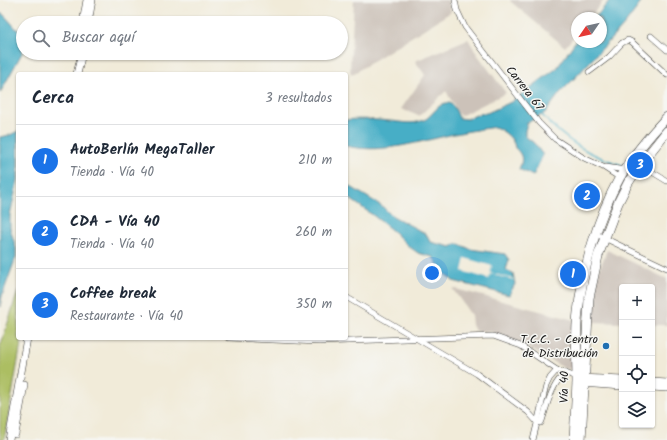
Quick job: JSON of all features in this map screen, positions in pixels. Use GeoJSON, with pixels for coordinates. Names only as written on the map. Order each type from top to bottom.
{"type":"FeatureCollection","features":[{"type":"Feature","properties":{"kind":"highway","name":"Vía 40"},"geometry":{"type":"LineString","coordinates":[[581,440],[578,313],[583,279],[600,236],[607,203],[624,177],[632,159],[667,117]]}},
{"type":"Feature","properties":{"kind":"highway","name":"Vía 40"},"geometry":{"type":"LineString","coordinates":[[624,177],[640,165],[667,132]]}},
{"type":"Feature","properties":{"kind":"highway","name":"Vía 40"},"geometry":{"type":"LineString","coordinates":[[574,440],[580,380]]}},
{"type":"Feature","properties":{"kind":"main road"},"geometry":{"type":"LineString","coordinates":[[84,16],[87,0]]}},
{"type":"Feature","properties":{"kind":"main road"},"geometry":{"type":"LineString","coordinates":[[89,16],[92,0]]}},
{"type":"Feature","properties":{"kind":"main road"},"geometry":{"type":"LineString","coordinates":[[73,72],[76,60]]}},
{"type":"Feature","properties":{"kind":"main road"},"geometry":{"type":"LineString","coordinates":[[77,72],[80,60]]}},
{"type":"Feature","properties":{"kind":"main road"},"geometry":{"type":"LineString","coordinates":[[9,440],[27,340]]}},
{"type":"Feature","properties":{"kind":"main road"},"geometry":{"type":"LineString","coordinates":[[14,440],[31,340]]}},
{"type":"Feature","properties":{"kind":"main road"},"geometry":{"type":"LineString","coordinates":[[580,380],[619,380]]}},
{"type":"Feature","properties":{"kind":"main road"},"geometry":{"type":"LineString","coordinates":[[580,380],[619,386]]}},
{"type":"Feature","properties":{"kind":"main road"},"geometry":{"type":"LineString","coordinates":[[655,382],[667,383]]}},
{"type":"Feature","properties":{"kind":"main road"},"geometry":{"type":"LineString","coordinates":[[655,387],[667,388]]}},
{"type":"Feature","properties":{"kind":"street","name":"Carrera 67"},"geometry":{"type":"LineString","coordinates":[[455,0],[457,10],[465,27],[539,123],[563,145],[584,158],[624,177]]}},
{"type":"Feature","properties":{"kind":"street"},"geometry":{"type":"LineString","coordinates":[[651,36],[667,50]]}},
{"type":"Feature","properties":{"kind":"street"},"geometry":{"type":"LineString","coordinates":[[589,72],[609,56],[622,42],[628,40],[667,75]]}},
{"type":"Feature","properties":{"kind":"street"},"geometry":{"type":"LineString","coordinates":[[632,159],[667,181]]}},
{"type":"Feature","properties":{"kind":"street","name":"Carrera 67"},"geometry":{"type":"LineString","coordinates":[[603,167],[624,177]]}},
{"type":"Feature","properties":{"kind":"street"},"geometry":{"type":"LineString","coordinates":[[600,236],[667,268]]}},
{"type":"Feature","properties":{"kind":"street"},"geometry":{"type":"LineString","coordinates":[[348,298],[477,374],[528,412],[538,422]]}},
{"type":"Feature","properties":{"kind":"street"},"geometry":{"type":"LineString","coordinates":[[274,340],[319,342],[493,336],[522,346],[557,370],[580,380]]}},
{"type":"Feature","properties":{"kind":"street"},"geometry":{"type":"LineString","coordinates":[[533,440],[546,386],[550,378],[557,370]]}},
{"type":"Feature","properties":{"kind":"street"},"geometry":{"type":"LineString","coordinates":[[538,422],[541,423],[542,421],[559,378],[566,373]]}},
{"type":"Feature","properties":{"kind":"shaded area"},"geometry":{"type":"Polygon","coordinates":[[[354,0],[448,0],[451,12],[351,75],[350,69],[354,0]]]}},
{"type":"Feature","properties":{"kind":"shaded area"},"geometry":{"type":"Polygon","coordinates":[[[604,0],[594,12],[571,12],[571,40],[565,47],[510,1],[604,0]]]}},
{"type":"Feature","properties":{"kind":"shaded area"},"geometry":{"type":"Polygon","coordinates":[[[468,39],[477,54],[506,93],[460,116],[446,91],[419,116],[401,109],[425,75],[415,61],[468,39]]]}},
{"type":"Feature","properties":{"kind":"shaded area"},"geometry":{"type":"Polygon","coordinates":[[[607,250],[667,279],[667,325],[655,325],[655,284],[619,284],[619,323],[591,322],[598,273],[607,250]]]}},
{"type":"Feature","properties":{"kind":"shaded area"},"geometry":{"type":"Polygon","coordinates":[[[452,288],[574,320],[573,368],[566,369],[502,335],[491,332],[475,331],[472,325],[471,315],[452,288]]]}},
{"type":"Feature","properties":{"kind":"green space"},"geometry":{"type":"Polygon","coordinates":[[[16,297],[16,340],[22,340],[4,440],[0,440],[0,347],[16,297]]]}},
{"type":"Feature","properties":{"kind":"water"},"geometry":{"type":"Polygon","coordinates":[[[610,0],[643,0],[625,24],[607,43],[607,12],[600,12],[610,0]]]}},
{"type":"Feature","properties":{"kind":"water"},"geometry":{"type":"Polygon","coordinates":[[[0,13],[4,15],[16,28],[16,60],[18,60],[0,93],[0,13]]]}},
{"type":"Feature","properties":{"kind":"water"},"geometry":{"type":"Polygon","coordinates":[[[571,48],[603,48],[560,93],[545,113],[527,123],[525,136],[534,143],[543,155],[533,176],[519,169],[522,160],[520,153],[515,148],[513,141],[508,135],[495,127],[392,147],[369,149],[348,146],[348,120],[362,119],[407,123],[415,122],[424,120],[445,103],[451,104],[459,118],[467,119],[481,113],[487,113],[511,102],[557,68],[571,48]]]}},
{"type":"Feature","properties":{"kind":"water"},"geometry":{"type":"Polygon","coordinates":[[[16,132],[16,189],[10,215],[10,228],[16,248],[16,257],[2,296],[0,307],[0,137],[16,132]]]}},
{"type":"Feature","properties":{"kind":"water"},"geometry":{"type":"Polygon","coordinates":[[[348,185],[382,206],[391,215],[426,234],[430,242],[451,247],[459,244],[470,249],[505,254],[509,260],[506,270],[513,273],[515,284],[509,295],[453,281],[442,271],[433,257],[418,253],[374,216],[348,197],[348,185]]]}},
{"type":"Feature","properties":{"kind":"pier"},"geometry":{"type":"Polygon","coordinates":[[[465,258],[492,266],[490,273],[514,280],[490,274],[489,279],[462,271],[465,258]]]}},
{"type":"Feature","properties":{"kind":"waterway"},"geometry":{"type":"LineString","coordinates":[[542,115],[569,140],[578,146],[599,157],[622,165]]}},
{"type":"Feature","properties":{"kind":"place","name":"Coffee break"},"geometry":{"type":"Point","coordinates":[640,165]}},
{"type":"Feature","properties":{"kind":"place","name":"CDA - Vía 40"},"geometry":{"type":"Point","coordinates":[587,196]}},
{"type":"Feature","properties":{"kind":"place","name":"AutoBerlín MegaTaller"},"geometry":{"type":"Point","coordinates":[573,274]}},
{"type":"Feature","properties":{"kind":"place","name":"T.C.C. - Centro de Distribución"},"geometry":{"type":"Point","coordinates":[606,346]}}]}
